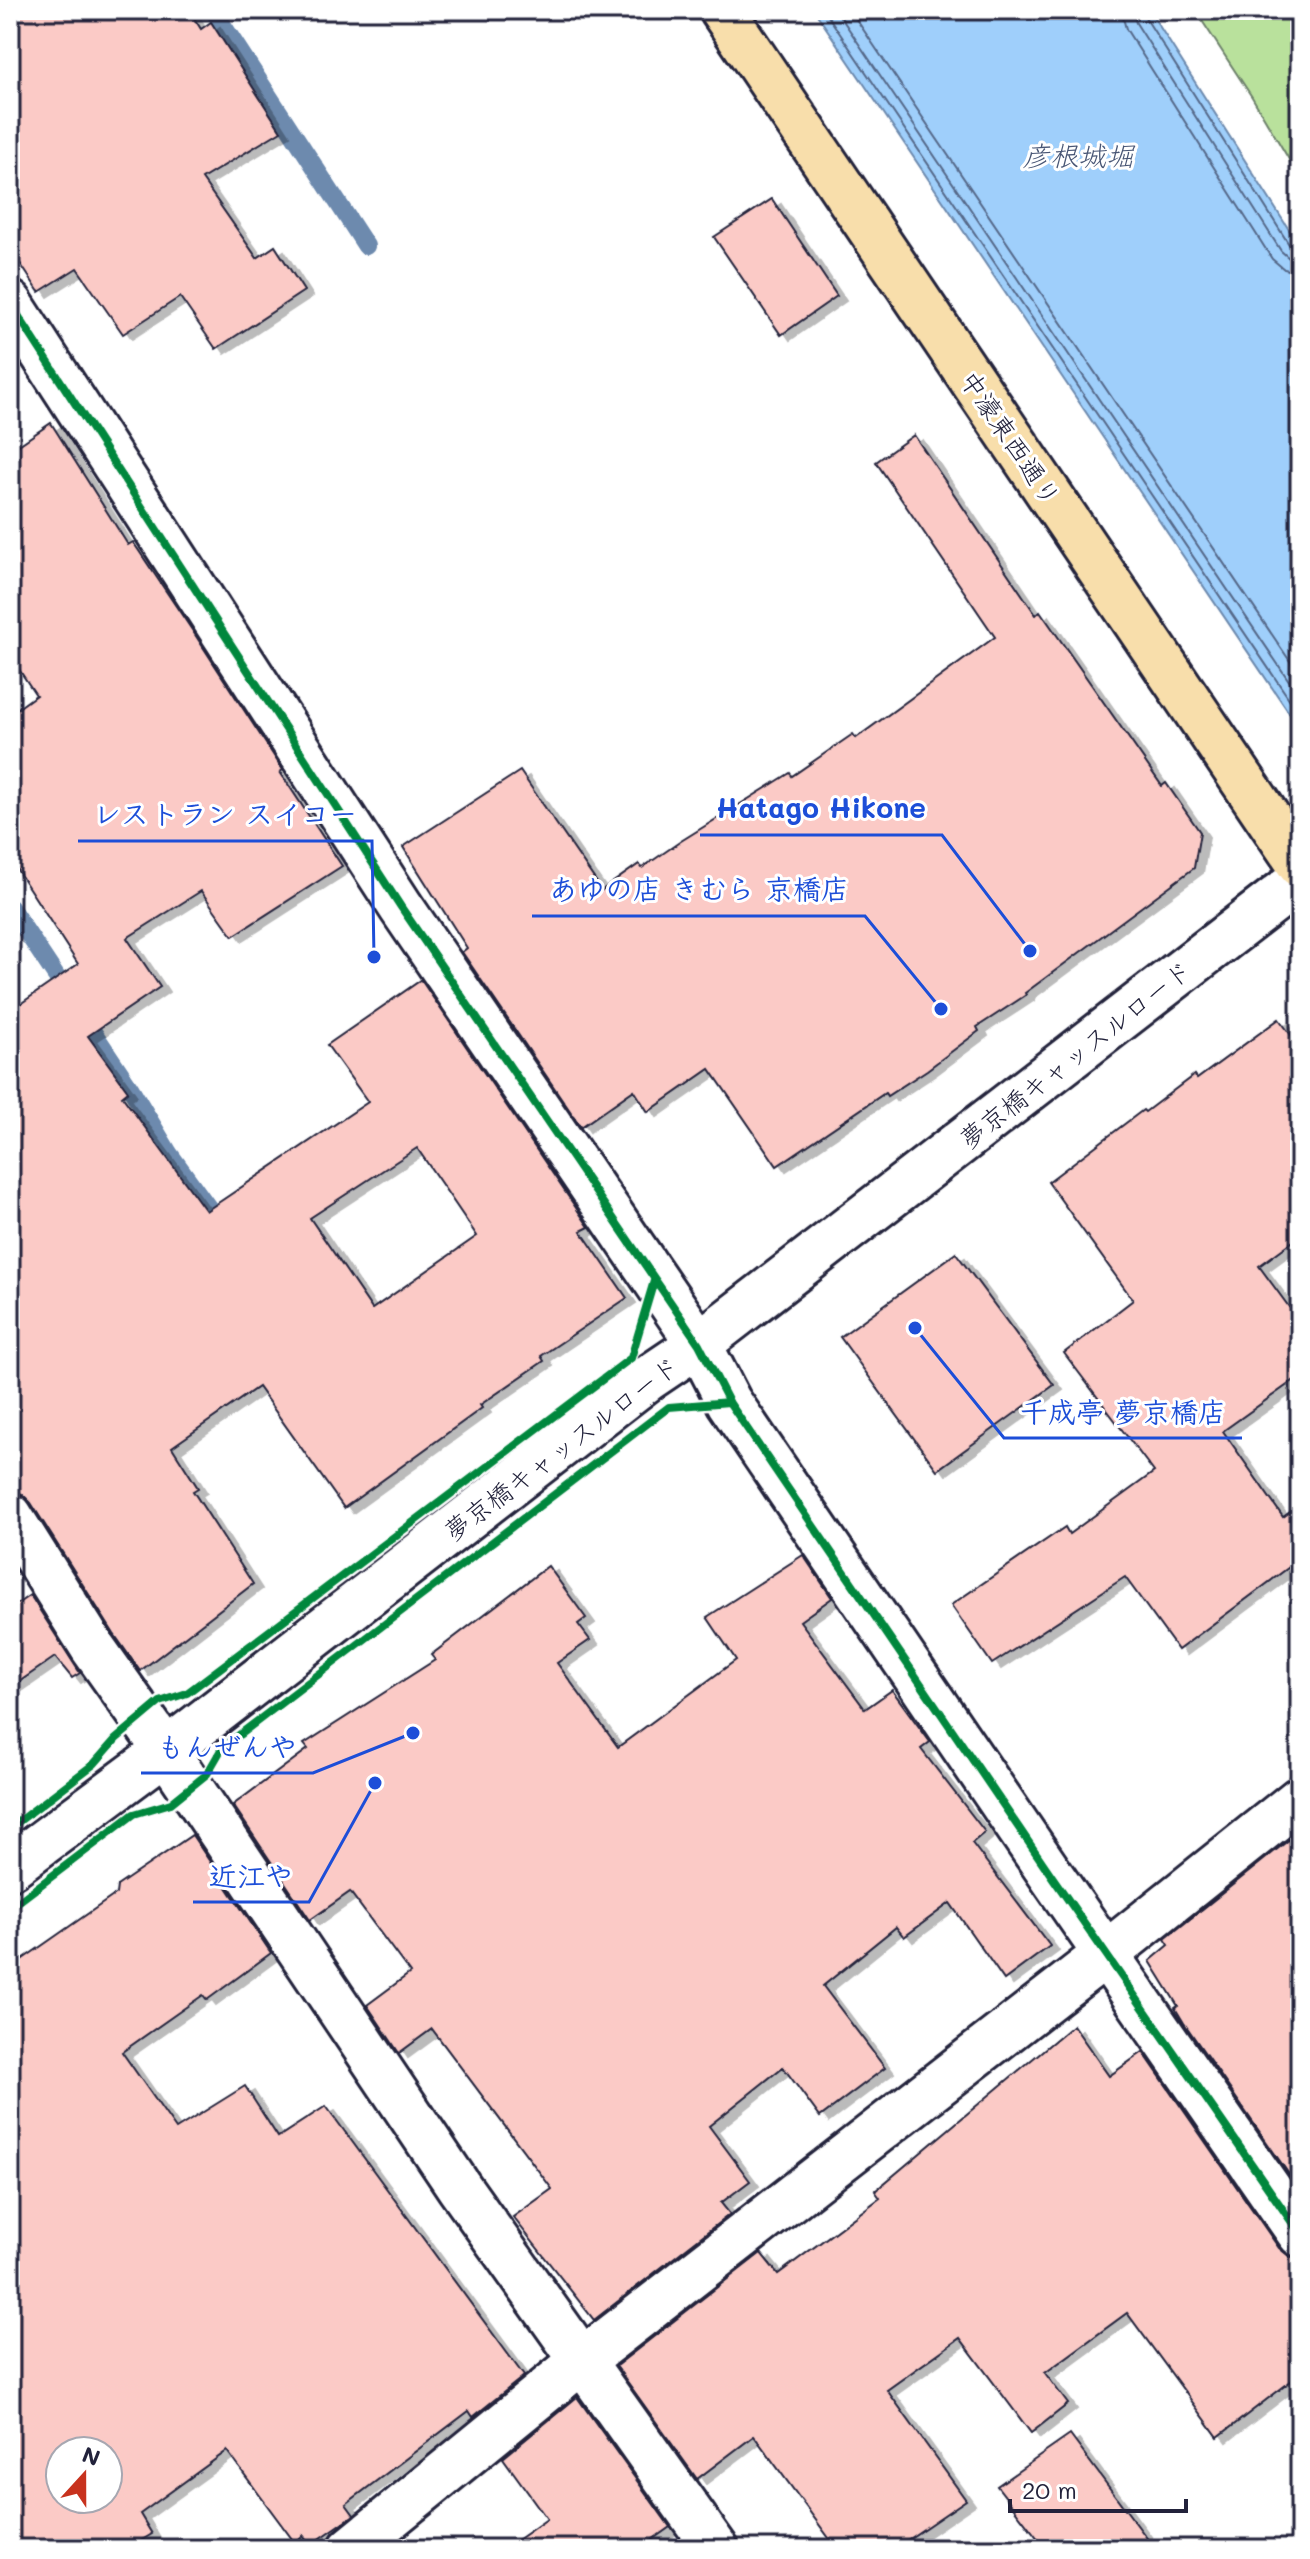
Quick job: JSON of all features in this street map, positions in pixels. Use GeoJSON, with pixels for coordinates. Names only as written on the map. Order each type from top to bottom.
{"type":"FeatureCollection","features":[{"type":"Feature","properties":{"kind":"main road","name":"中濠東西通り"},"geometry":{"type":"LineString","coordinates":[[722,10],[1300,865]]}},
{"type":"Feature","properties":{"kind":"street"},"geometry":{"type":"LineString","coordinates":[[10,303],[401,907],[699,1344],[729,1402],[1300,2234]]}},
{"type":"Feature","properties":{"kind":"street","name":"夢京橋キャッスルロード"},"geometry":{"type":"LineString","coordinates":[[10,1867],[166,1751],[636,1388],[699,1344],[1300,880]]}},
{"type":"Feature","properties":{"kind":"street"},"geometry":{"type":"LineString","coordinates":[[10,1516],[93,1648],[166,1751],[459,2187],[716,2549]]}},
{"type":"Feature","properties":{"kind":"street"},"geometry":{"type":"LineString","coordinates":[[351,2549],[583,2360],[1106,1954],[1300,1799]]}},
{"type":"Feature","properties":{"kind":"green space"},"geometry":{"type":"Polygon","coordinates":[[[1195,10],[1300,10],[1300,178],[1252,97],[1195,10]]]}},
{"type":"Feature","properties":{"kind":"water","name":"彦根城堀"},"geometry":{"type":"Polygon","coordinates":[[[814,10],[1149,10],[1300,247],[1300,729],[814,10]]]}},
{"type":"Feature","properties":{"kind":"building"},"geometry":{"type":"Polygon","coordinates":[[[10,10],[189,10],[201,29],[211,22],[281,131],[202,179],[257,258],[275,246],[304,291],[216,349],[180,297],[123,334],[77,268],[39,292],[10,248],[10,10]]]}},
{"type":"Feature","properties":{"kind":"building"},"geometry":{"type":"Polygon","coordinates":[[[772,199],[837,296],[781,335],[714,237],[772,199]]]}},
{"type":"Feature","properties":{"kind":"building"},"geometry":{"type":"Polygon","coordinates":[[[51,423],[128,545],[133,542],[192,630],[342,866],[233,936],[201,891],[127,938],[160,987],[88,1036],[128,1091],[122,1096],[206,1211],[368,1102],[327,1045],[421,980],[589,1227],[581,1231],[627,1298],[541,1356],[544,1361],[480,1405],[482,1408],[344,1508],[258,1387],[172,1447],[198,1488],[193,1491],[253,1584],[140,1671],[31,1503],[15,1492],[10,1484],[10,1011],[78,964],[10,859],[10,714],[36,695],[10,656],[10,451],[51,423]],[[417,1148],[310,1218],[372,1309],[477,1236],[417,1148]]]}},
{"type":"Feature","properties":{"kind":"building"},"geometry":{"type":"Polygon","coordinates":[[[914,435],[1036,615],[1040,611],[1162,786],[1166,783],[1200,832],[1194,868],[1026,995],[977,1027],[979,1031],[927,1070],[887,1096],[885,1093],[777,1166],[710,1069],[648,1112],[634,1090],[581,1127],[462,952],[467,948],[403,847],[520,771],[602,890],[639,864],[642,868],[790,773],[792,776],[853,734],[856,738],[995,637],[876,462],[914,435]]]}},
{"type":"Feature","properties":{"kind":"building"},"geometry":{"type":"Polygon","coordinates":[[[1279,1019],[1300,1047],[1300,1236],[1259,1266],[1300,1322],[1300,1376],[1223,1431],[1283,1517],[1300,1505],[1300,1559],[1178,1650],[1125,1577],[992,1664],[951,1605],[1065,1527],[1069,1534],[1154,1472],[1064,1353],[1133,1300],[1048,1182],[1143,1110],[1145,1112],[1194,1075],[1197,1079],[1279,1019]]]}},
{"type":"Feature","properties":{"kind":"building"},"geometry":{"type":"Polygon","coordinates":[[[956,1253],[1054,1385],[937,1470],[840,1337],[956,1253]]]}},
{"type":"Feature","properties":{"kind":"building"},"geometry":{"type":"Polygon","coordinates":[[[803,1555],[832,1598],[800,1621],[865,1709],[892,1690],[930,1742],[921,1749],[985,1832],[972,1843],[1050,1946],[1004,1980],[950,1903],[904,1937],[896,1927],[823,1986],[885,2068],[820,2117],[783,2067],[709,2126],[750,2181],[721,2203],[730,2214],[594,2320],[513,2217],[552,2189],[432,2029],[399,2053],[367,2005],[410,1973],[350,1892],[310,1920],[233,1805],[308,1749],[304,1744],[435,1660],[431,1655],[548,1566],[586,1618],[578,1624],[590,1640],[557,1663],[618,1747],[736,1660],[707,1617],[803,1555]]]}},
{"type":"Feature","properties":{"kind":"building"},"geometry":{"type":"Polygon","coordinates":[[[30,1595],[80,1673],[72,1678],[55,1657],[10,1688],[10,1609],[30,1595]]]}},
{"type":"Feature","properties":{"kind":"building"},"geometry":{"type":"Polygon","coordinates":[[[1300,1831],[1300,2190],[1184,2023],[1175,2008],[1178,2006],[1150,1961],[1169,1945],[1165,1939],[1300,1831]]]}},
{"type":"Feature","properties":{"kind":"building"},"geometry":{"type":"Polygon","coordinates":[[[192,1835],[271,1953],[207,2000],[203,1995],[122,2052],[176,2129],[245,2086],[278,2137],[326,2106],[524,2376],[473,2417],[469,2411],[346,2504],[354,2515],[311,2545],[303,2535],[295,2543],[227,2451],[140,2514],[152,2534],[127,2549],[10,2549],[10,1968],[116,1894],[117,1886],[192,1835]]]}},
{"type":"Feature","properties":{"kind":"building"},"geometry":{"type":"Polygon","coordinates":[[[1073,2025],[1109,2076],[1143,2052],[1279,2248],[1289,2256],[1300,2259],[1300,2374],[1218,2437],[1127,2313],[1045,2373],[1068,2404],[1031,2433],[960,2338],[887,2390],[966,2500],[894,2549],[837,2549],[754,2436],[697,2479],[616,2366],[761,2253],[778,2274],[880,2198],[875,2191],[1073,2025]]]}},
{"type":"Feature","properties":{"kind":"building"},"geometry":{"type":"Polygon","coordinates":[[[577,2397],[670,2527],[639,2549],[504,2549],[547,2519],[503,2458],[577,2397]]]}},
{"type":"Feature","properties":{"kind":"building"},"geometry":{"type":"Polygon","coordinates":[[[1070,2435],[1155,2549],[1046,2549],[997,2486],[1070,2435]]]}},
{"type":"Feature","properties":{"kind":"waterway"},"geometry":{"type":"LineString","coordinates":[[213,10],[366,246]]}},
{"type":"Feature","properties":{"kind":"waterway"},"geometry":{"type":"LineString","coordinates":[[10,907],[131,1089],[169,1153],[223,1228]]}},
{"type":"Feature","properties":{"kind":"cycle path"},"geometry":{"type":"LineString","coordinates":[[10,303],[401,907],[699,1344],[729,1402],[1300,2234]]}},
{"type":"Feature","properties":{"kind":"cycle path"},"geometry":{"type":"LineString","coordinates":[[10,1828],[94,1764],[116,1739],[160,1702],[187,1693],[631,1358],[654,1281]]}},
{"type":"Feature","properties":{"kind":"cycle path"},"geometry":{"type":"LineString","coordinates":[[10,1908],[134,1814],[171,1803],[207,1774],[222,1748],[669,1407],[729,1402]]}},
{"type":"Feature","properties":{"kind":"place","name":"Hatago Hikone"},"geometry":{"type":"Point","coordinates":[1030,951]}},
{"type":"Feature","properties":{"kind":"place","name":"レストラン スイコー"},"geometry":{"type":"Point","coordinates":[374,957]}},
{"type":"Feature","properties":{"kind":"place","name":"あゆの店 きむら 京橋店"},"geometry":{"type":"Point","coordinates":[941,1009]}},
{"type":"Feature","properties":{"kind":"place","name":"千成亭 夢京橋店"},"geometry":{"type":"Point","coordinates":[915,1328]}},
{"type":"Feature","properties":{"kind":"place","name":"もんぜんや"},"geometry":{"type":"Point","coordinates":[413,1733]}},
{"type":"Feature","properties":{"kind":"place","name":"近江や"},"geometry":{"type":"Point","coordinates":[375,1783]}}]}
